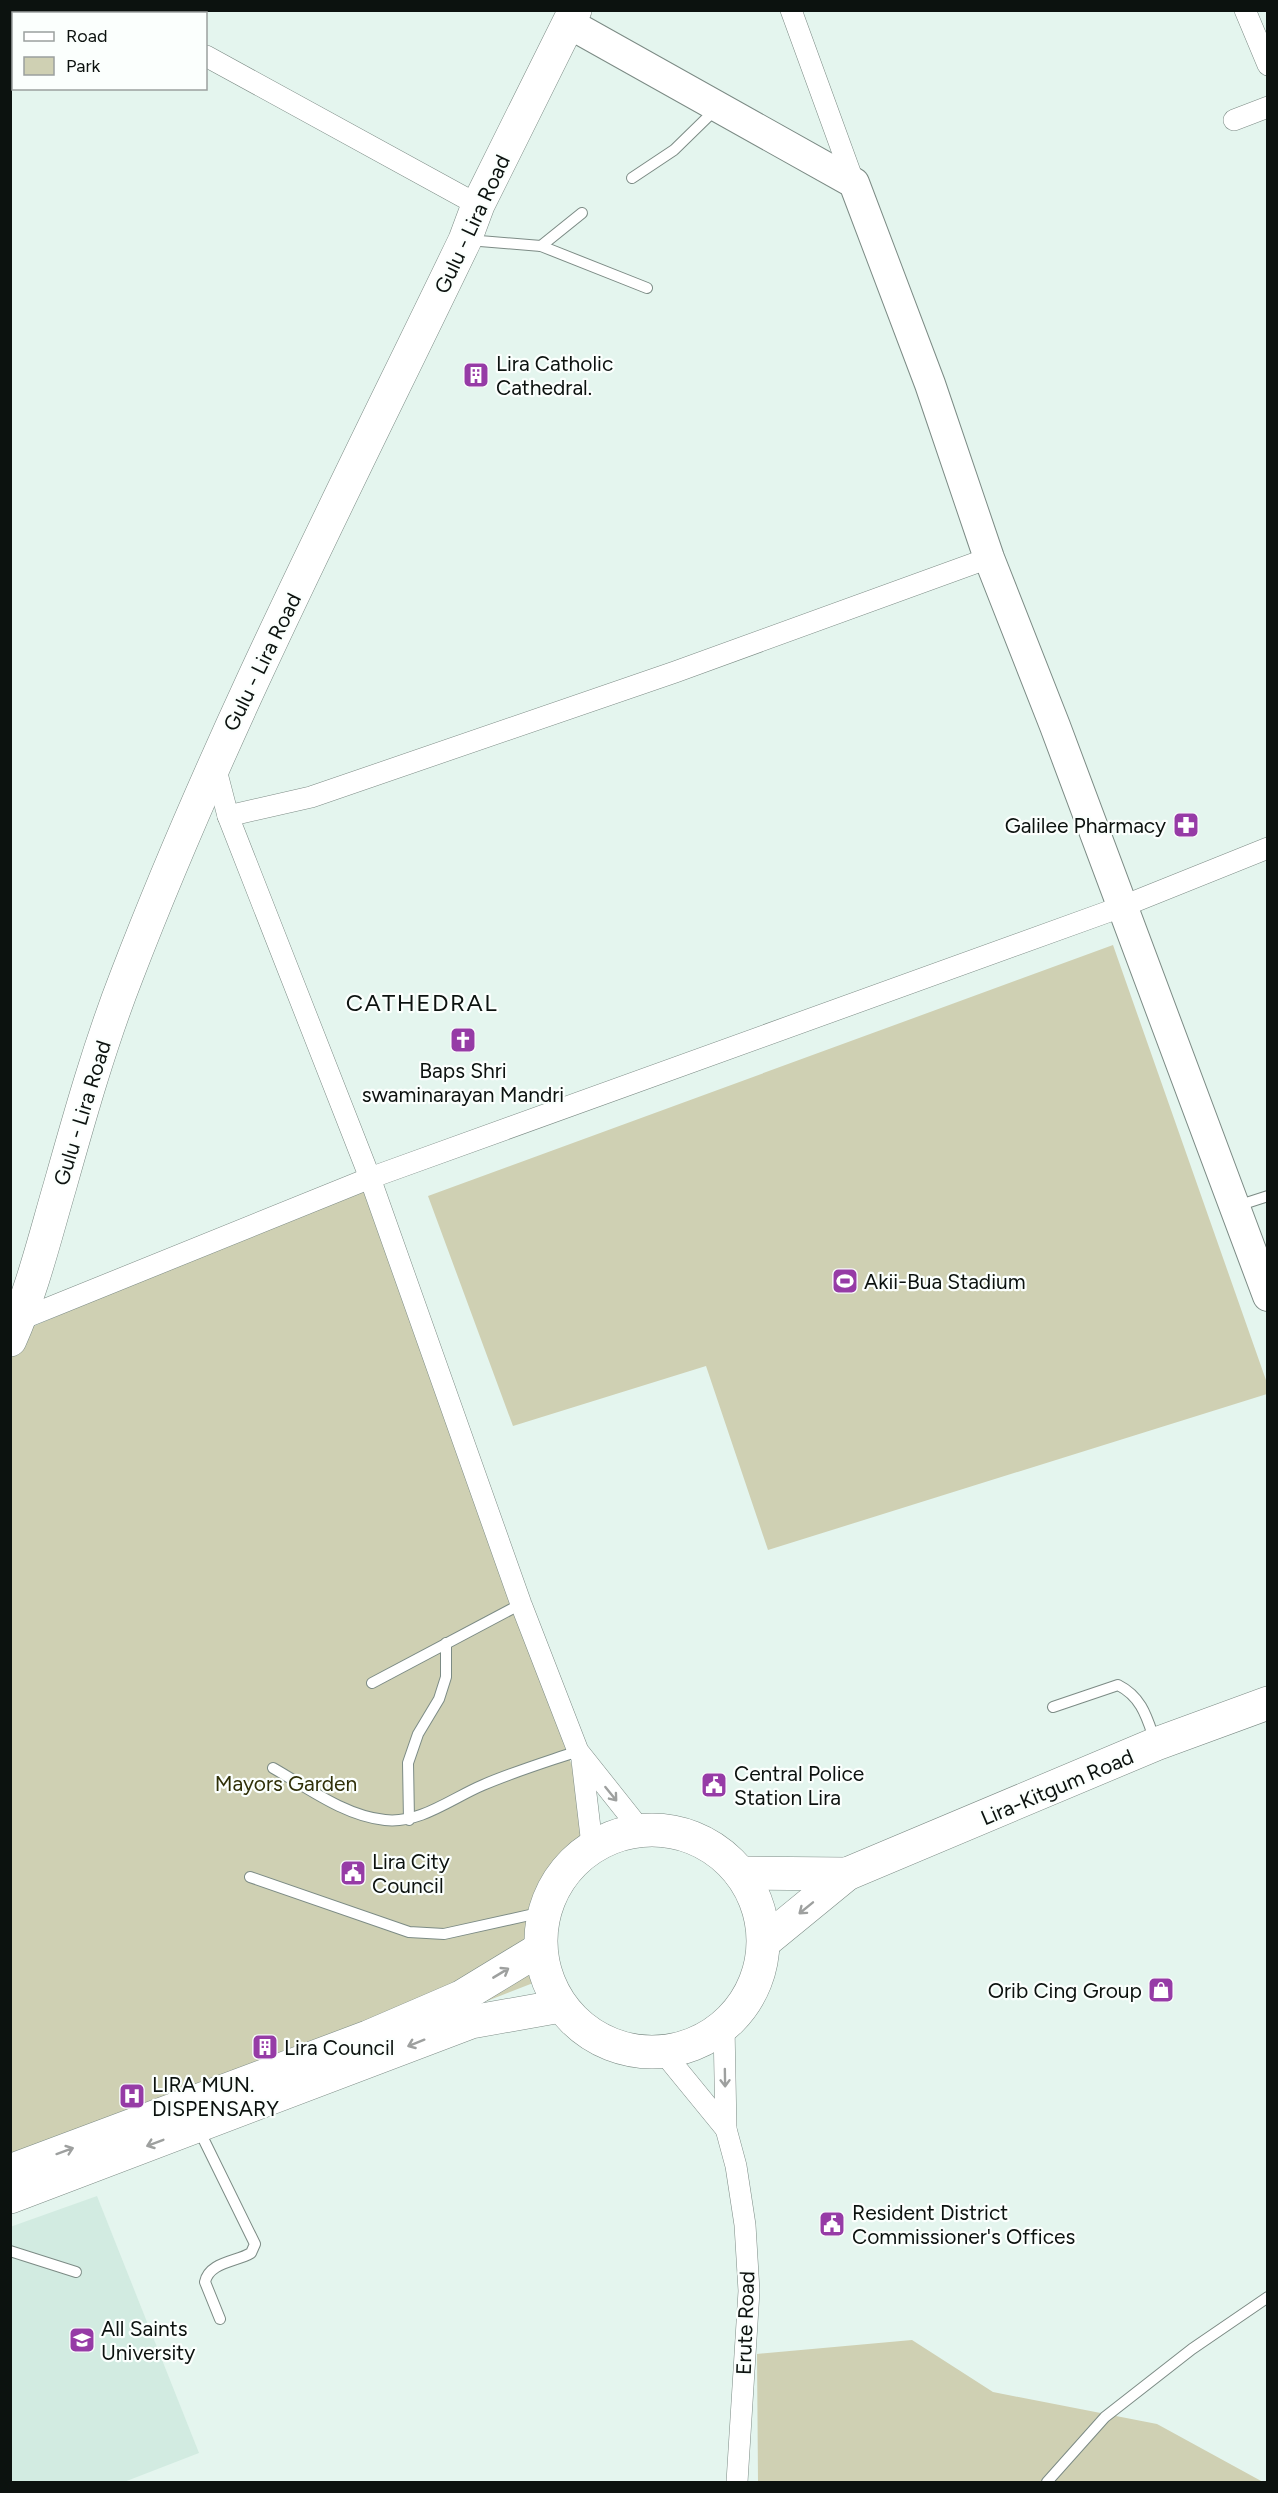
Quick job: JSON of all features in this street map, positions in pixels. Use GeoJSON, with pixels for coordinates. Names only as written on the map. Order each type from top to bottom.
{"type":"FeatureCollection","features":[{"type":"Feature","properties":{"kind":"main road"},"geometry":{"type":"LineString","coordinates":[[573,17],[719,106],[854,183],[930,384],[989,558],[1055,726],[1268,1296]]}},
{"type":"Feature","properties":{"kind":"main road","name":"Gulu - Lira Road"},"geometry":{"type":"LineString","coordinates":[[15,1330],[95,1067],[126,976],[214,762],[465,240],[478,205],[573,17]]}},
{"type":"Feature","properties":{"kind":"main road","name":"Lira-Kitgum Road"},"geometry":{"type":"LineString","coordinates":[[764,1942],[847,1874],[1156,1744],[1268,1703]]}},
{"type":"Feature","properties":{"kind":"main road"},"geometry":{"type":"LineString","coordinates":[[640,1829],[676,1832],[700,1840],[722,1854],[740,1873],[758,1905],[764,1942],[759,1973],[745,2002],[724,2026],[695,2044],[663,2052],[634,2050],[606,2042],[581,2027],[561,2006],[547,1979],[540,1949],[543,1912],[560,1878],[571,1863],[592,1845],[640,1829]]}},
{"type":"Feature","properties":{"kind":"main road","name":"Lira-Kitgum Road"},"geometry":{"type":"LineString","coordinates":[[740,1873],[847,1874]]}},
{"type":"Feature","properties":{"kind":"main road"},"geometry":{"type":"LineString","coordinates":[[10,2197],[198,2127],[466,2009],[540,1949]]}},
{"type":"Feature","properties":{"kind":"main road"},"geometry":{"type":"LineString","coordinates":[[10,2171],[320,2056],[466,2009],[561,2006]]}},
{"type":"Feature","properties":{"kind":"street"},"geometry":{"type":"LineString","coordinates":[[791,10],[854,183]]}},
{"type":"Feature","properties":{"kind":"street"},"geometry":{"type":"LineString","coordinates":[[1245,10],[1268,65]]}},
{"type":"Feature","properties":{"kind":"street"},"geometry":{"type":"LineString","coordinates":[[207,57],[478,205]]}},
{"type":"Feature","properties":{"kind":"street"},"geometry":{"type":"LineString","coordinates":[[1234,120],[1268,107]]}},
{"type":"Feature","properties":{"kind":"street"},"geometry":{"type":"LineString","coordinates":[[228,816],[311,796],[675,672],[989,558]]}},
{"type":"Feature","properties":{"kind":"street"},"geometry":{"type":"LineString","coordinates":[[214,762],[228,816],[370,1178],[520,1604],[580,1755],[592,1845]]}},
{"type":"Feature","properties":{"kind":"street"},"geometry":{"type":"LineString","coordinates":[[15,1330],[370,1178],[1121,907],[1268,848]]}},
{"type":"Feature","properties":{"kind":"street"},"geometry":{"type":"LineString","coordinates":[[580,1755],[640,1829]]}},
{"type":"Feature","properties":{"kind":"street"},"geometry":{"type":"LineString","coordinates":[[724,2026],[726,2129]]}},
{"type":"Feature","properties":{"kind":"street"},"geometry":{"type":"LineString","coordinates":[[663,2052],[726,2129]]}},
{"type":"Feature","properties":{"kind":"street","name":"Erute Road"},"geometry":{"type":"LineString","coordinates":[[726,2129],[736,2166],[745,2225],[750,2291],[737,2482]]}},
{"type":"Feature","properties":{"kind":"lane"},"geometry":{"type":"LineString","coordinates":[[632,178],[674,150],[719,106]]}},
{"type":"Feature","properties":{"kind":"lane"},"geometry":{"type":"LineString","coordinates":[[541,246],[582,213]]}},
{"type":"Feature","properties":{"kind":"lane"},"geometry":{"type":"LineString","coordinates":[[465,240],[541,246],[647,288]]}},
{"type":"Feature","properties":{"kind":"lane"},"geometry":{"type":"LineString","coordinates":[[1234,1206],[1268,1197]]}},
{"type":"Feature","properties":{"kind":"lane"},"geometry":{"type":"LineString","coordinates":[[372,1683],[520,1604]]}},
{"type":"Feature","properties":{"kind":"lane"},"geometry":{"type":"LineString","coordinates":[[409,1820],[408,1763],[418,1734],[439,1699],[446,1677],[446,1643]]}},
{"type":"Feature","properties":{"kind":"lane"},"geometry":{"type":"LineString","coordinates":[[1053,1707],[1118,1685],[1131,1692],[1143,1706],[1156,1744]]}},
{"type":"Feature","properties":{"kind":"lane"},"geometry":{"type":"LineString","coordinates":[[273,1768],[331,1802],[366,1817],[409,1820],[483,1784],[580,1755]]}},
{"type":"Feature","properties":{"kind":"lane"},"geometry":{"type":"LineString","coordinates":[[250,1877],[419,1933],[444,1934],[543,1912]]}},
{"type":"Feature","properties":{"kind":"lane"},"geometry":{"type":"LineString","coordinates":[[198,2127],[254,2240],[251,2253],[216,2267],[206,2276],[205,2282],[220,2319]]}},
{"type":"Feature","properties":{"kind":"lane"},"geometry":{"type":"LineString","coordinates":[[10,2251],[20,2252],[76,2272]]}},
{"type":"Feature","properties":{"kind":"lane"},"geometry":{"type":"LineString","coordinates":[[1047,2482],[1105,2417],[1192,2349],[1268,2297]]}},
{"type":"Feature","properties":{"kind":"shaded area","name":"All Saints University"},"geometry":{"type":"Polygon","coordinates":[[[97,2196],[199,2453],[124,2482],[11,2482],[10,2227],[97,2196]]]}},
{"type":"Feature","properties":{"kind":"green space","name":"Akii-Bua Stadium"},"geometry":{"type":"Polygon","coordinates":[[[1113,945],[1267,1383],[1267,1394],[768,1550],[706,1366],[513,1426],[428,1196],[1113,945]]]}},
{"type":"Feature","properties":{"kind":"green space","name":"Mayors Garden"},"geometry":{"type":"Polygon","coordinates":[[[363,1184],[599,1841],[555,1883],[546,1978],[11,2187],[11,1336],[363,1184]]]}},
{"type":"Feature","properties":{"kind":"green space"},"geometry":{"type":"Polygon","coordinates":[[[912,2340],[993,2392],[1157,2424],[1263,2482],[758,2482],[757,2354],[912,2340]]]}},
{"type":"Feature","properties":{"kind":"place","name":"Lira Catholic Cathedral."},"geometry":{"type":"Point","coordinates":[476,375]}},
{"type":"Feature","properties":{"kind":"place","name":"Galilee Pharmacy"},"geometry":{"type":"Point","coordinates":[1186,825]}},
{"type":"Feature","properties":{"kind":"place","name":"Baps Shri swaminarayan Mandri"},"geometry":{"type":"Point","coordinates":[463,1040]}},
{"type":"Feature","properties":{"kind":"place","name":"Akii-Bua Stadium"},"geometry":{"type":"Point","coordinates":[845,1281]}},
{"type":"Feature","properties":{"kind":"place","name":"Central Police Station Lira"},"geometry":{"type":"Point","coordinates":[714,1785]}},
{"type":"Feature","properties":{"kind":"place","name":"Lira City Council"},"geometry":{"type":"Point","coordinates":[353,1873]}},
{"type":"Feature","properties":{"kind":"place","name":"Orib Cing Group"},"geometry":{"type":"Point","coordinates":[1161,1990]}},
{"type":"Feature","properties":{"kind":"place","name":"Lira Council"},"geometry":{"type":"Point","coordinates":[265,2047]}},
{"type":"Feature","properties":{"kind":"place","name":"LIRA MUN. DISPENSARY"},"geometry":{"type":"Point","coordinates":[132,2096]}},
{"type":"Feature","properties":{"kind":"place","name":"Resident District Commissioner's Offices"},"geometry":{"type":"Point","coordinates":[832,2224]}},
{"type":"Feature","properties":{"kind":"place","name":"All Saints University"},"geometry":{"type":"Point","coordinates":[82,2340]}},
{"type":"Feature","properties":{"kind":"district","name":"CATHEDRAL"},"geometry":{"type":"Point","coordinates":[422,1002]}}]}
